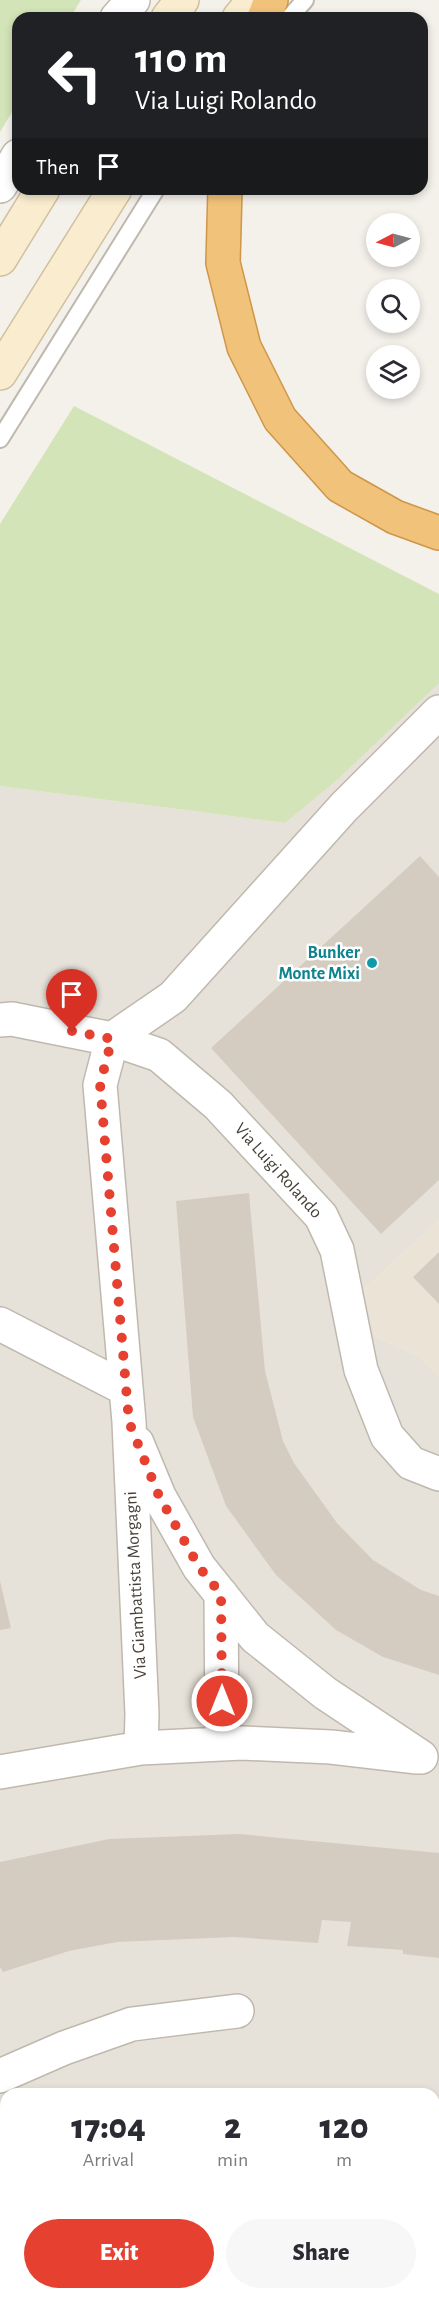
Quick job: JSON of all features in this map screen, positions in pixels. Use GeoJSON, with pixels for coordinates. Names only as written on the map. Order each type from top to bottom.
{"type":"FeatureCollection","features":[{"type":"Feature","properties":{"kind":"highway"},"geometry":{"type":"LineString","coordinates":[[225,195],[224,263],[244,347],[280,419],[340,486],[395,517],[439,533]]}},
{"type":"Feature","properties":{"kind":"main road"},"geometry":{"type":"LineString","coordinates":[[173,12],[182,0]]}},
{"type":"Feature","properties":{"kind":"main road"},"geometry":{"type":"LineString","coordinates":[[244,12],[254,0]]}},
{"type":"Feature","properties":{"kind":"main road"},"geometry":{"type":"LineString","coordinates":[[0,259],[39,195]]}},
{"type":"Feature","properties":{"kind":"main road"},"geometry":{"type":"LineString","coordinates":[[0,373],[111,195]]}},
{"type":"Feature","properties":{"kind":"street"},"geometry":{"type":"LineString","coordinates":[[122,12],[133,0]]}},
{"type":"Feature","properties":{"kind":"street"},"geometry":{"type":"LineString","coordinates":[[0,186],[12,166]]}},
{"type":"Feature","properties":{"kind":"street"},"geometry":{"type":"LineString","coordinates":[[112,1039],[173,997],[344,807],[439,712]]}},
{"type":"Feature","properties":{"kind":"street","name":"Via Luigi Rolando"},"geometry":{"type":"LineString","coordinates":[[0,1020],[12,1019],[112,1039],[159,1055],[210,1098],[321,1216],[337,1250],[361,1370],[387,1436],[411,1463],[439,1474]]}},
{"type":"Feature","properties":{"kind":"street","name":"Via Giambattista Morgagni"},"geometry":{"type":"LineString","coordinates":[[112,1039],[100,1084],[129,1422],[142,1714],[141,1748]]}},
{"type":"Feature","properties":{"kind":"street"},"geometry":{"type":"LineString","coordinates":[[0,1324],[126,1389]]}},
{"type":"Feature","properties":{"kind":"street","name":"Via Giambattista Morgagni"},"geometry":{"type":"LineString","coordinates":[[129,1422],[159,1496],[199,1567],[255,1637],[324,1693],[430,1759]]}},
{"type":"Feature","properties":{"kind":"street"},"geometry":{"type":"LineString","coordinates":[[221,1594],[222,1744]]}},
{"type":"Feature","properties":{"kind":"street"},"geometry":{"type":"LineString","coordinates":[[0,1772],[141,1748],[222,1744],[331,1748],[430,1759]]}},
{"type":"Feature","properties":{"kind":"street"},"geometry":{"type":"LineString","coordinates":[[0,2076],[64,2048],[132,2024],[237,2011]]}},
{"type":"Feature","properties":{"kind":"lane"},"geometry":{"type":"LineString","coordinates":[[294,12],[305,0]]}},
{"type":"Feature","properties":{"kind":"lane"},"geometry":{"type":"LineString","coordinates":[[0,439],[152,195]]}},
{"type":"Feature","properties":{"kind":"shaded area"},"geometry":{"type":"Polygon","coordinates":[[[439,682],[439,1220],[364,1289],[375,1336],[420,1357],[439,1377],[439,2088],[0,2088],[0,786],[285,823],[439,682]]]}},
{"type":"Feature","properties":{"kind":"shaded area"},"geometry":{"type":"Polygon","coordinates":[[[439,1220],[439,1377],[420,1357],[375,1336],[364,1289],[439,1220]]]}},
{"type":"Feature","properties":{"kind":"green space"},"geometry":{"type":"Polygon","coordinates":[[[0,0],[81,0],[74,12],[12,12],[12,112],[0,132],[0,0]]]}},
{"type":"Feature","properties":{"kind":"green space"},"geometry":{"type":"Polygon","coordinates":[[[74,406],[439,594],[439,683],[338,779],[285,823],[0,786],[0,524],[74,406]]]}},
{"type":"Feature","properties":{"kind":"building","name":"Bunker Monte Mixi"},"geometry":{"type":"Polygon","coordinates":[[[420,856],[439,877],[439,1180],[381,1234],[211,1048],[420,856]]]}},
{"type":"Feature","properties":{"kind":"building"},"geometry":{"type":"Polygon","coordinates":[[[249,1193],[265,1371],[283,1441],[294,1463],[337,1523],[373,1560],[421,1590],[439,1596],[439,1675],[383,1657],[336,1630],[276,1575],[226,1506],[193,1417],[176,1201],[249,1193]]]}},
{"type":"Feature","properties":{"kind":"building"},"geometry":{"type":"Polygon","coordinates":[[[439,1252],[439,1304],[413,1277],[439,1252]]]}},
{"type":"Feature","properties":{"kind":"building"},"geometry":{"type":"Polygon","coordinates":[[[0,1581],[11,1628],[0,1630],[0,1581]]]}},
{"type":"Feature","properties":{"kind":"building"},"geometry":{"type":"Polygon","coordinates":[[[239,1834],[439,1853],[439,1958],[403,1954],[403,1950],[347,1946],[351,1922],[322,1920],[318,1943],[233,1937],[117,1942],[69,1951],[3,1972],[0,1967],[0,1862],[109,1839],[239,1834]]]}},
{"type":"Feature","properties":{"kind":"place","name":"Bunker Monte Mixi"},"geometry":{"type":"Point","coordinates":[372,963]}},
{"type":"Feature","properties":{"kind":"route"},"geometry":{"type":"LineString","coordinates":[[72,1031],[112,1039],[100,1084],[129,1422],[159,1496],[199,1567],[221,1594],[222,1701]]}}]}
